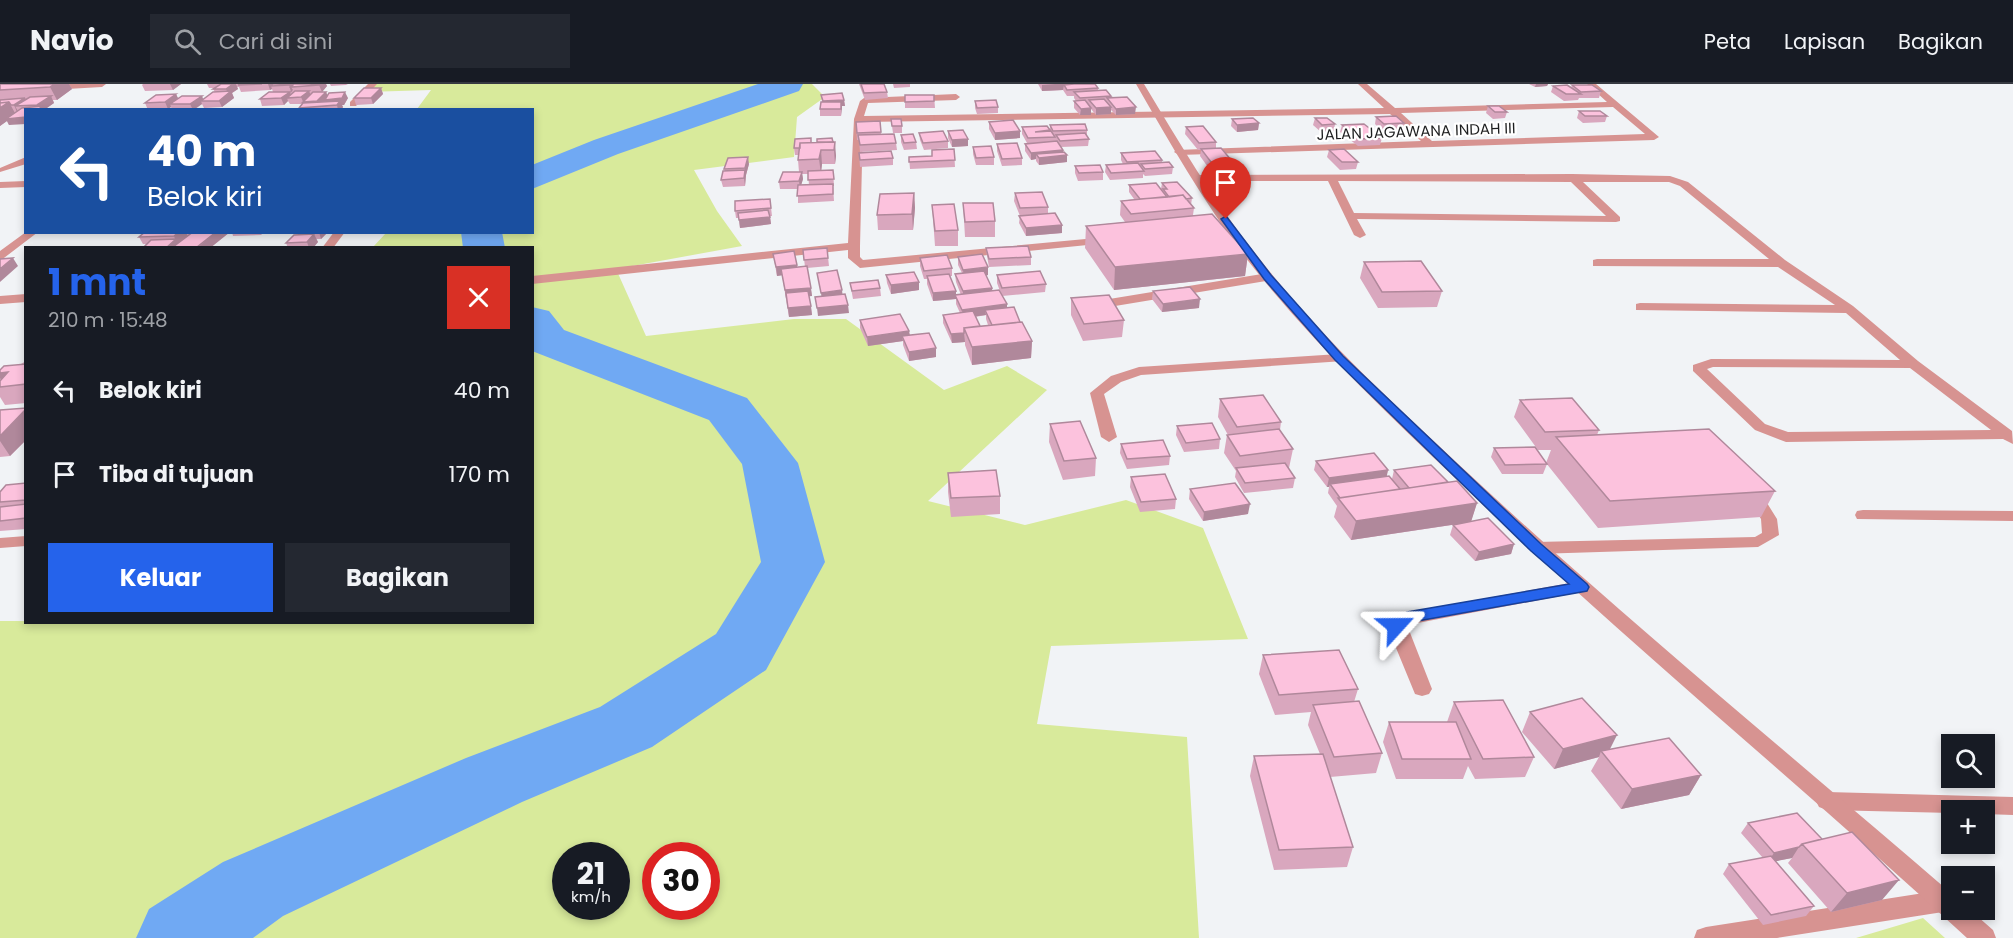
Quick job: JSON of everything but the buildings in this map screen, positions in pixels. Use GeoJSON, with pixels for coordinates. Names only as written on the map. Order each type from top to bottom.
{"type":"FeatureCollection","features":[{"type":"Feature","properties":{"kind":"street"},"geometry":{"type":"LineString","coordinates":[[34,88],[102,84]]}},
{"type":"Feature","properties":{"kind":"street"},"geometry":{"type":"LineString","coordinates":[[353,104],[373,84]]}},
{"type":"Feature","properties":{"kind":"street"},"geometry":{"type":"LineString","coordinates":[[946,84],[956,96],[960,117]]}},
{"type":"Feature","properties":{"kind":"street"},"geometry":{"type":"LineString","coordinates":[[1140,84],[1225,227],[1339,358],[1536,548],[1941,899]]}},
{"type":"Feature","properties":{"kind":"street"},"geometry":{"type":"LineString","coordinates":[[1362,84],[1431,145]]}},
{"type":"Feature","properties":{"kind":"street"},"geometry":{"type":"LineString","coordinates":[[1591,84],[1613,104]]}},
{"type":"Feature","properties":{"kind":"street"},"geometry":{"type":"LineString","coordinates":[[956,96],[864,101],[859,119],[855,171],[854,246],[856,261],[870,265],[1114,239]]}},
{"type":"Feature","properties":{"kind":"street"},"geometry":{"type":"LineString","coordinates":[[859,119],[1159,116],[1613,104]]}},
{"type":"Feature","properties":{"kind":"street","name":"JALAN JAGAWANA INDAH III"},"geometry":{"type":"LineString","coordinates":[[1179,152],[1654,137],[1613,104]]}},
{"type":"Feature","properties":{"kind":"street"},"geometry":{"type":"LineString","coordinates":[[1,173],[24,161]]}},
{"type":"Feature","properties":{"kind":"street"},"geometry":{"type":"LineString","coordinates":[[1350,216],[1616,219],[1572,177]]}},
{"type":"Feature","properties":{"kind":"street"},"geometry":{"type":"LineString","coordinates":[[1197,178],[1661,177],[1684,184],[1781,263],[1849,309],[1912,364],[2010,436]]}},
{"type":"Feature","properties":{"kind":"street"},"geometry":{"type":"LineString","coordinates":[[1331,178],[1360,236]]}},
{"type":"Feature","properties":{"kind":"street"},"geometry":{"type":"LineString","coordinates":[[0,185],[24,184]]}},
{"type":"Feature","properties":{"kind":"street"},"geometry":{"type":"LineString","coordinates":[[0,257],[30,234]]}},
{"type":"Feature","properties":{"kind":"street"},"geometry":{"type":"LineString","coordinates":[[329,246],[338,234]]}},
{"type":"Feature","properties":{"kind":"street"},"geometry":{"type":"LineString","coordinates":[[539,279],[854,246]]}},
{"type":"Feature","properties":{"kind":"street"},"geometry":{"type":"LineString","coordinates":[[1597,263],[1781,263]]}},
{"type":"Feature","properties":{"kind":"street"},"geometry":{"type":"LineString","coordinates":[[1081,307],[1268,277]]}},
{"type":"Feature","properties":{"kind":"street"},"geometry":{"type":"LineString","coordinates":[[0,300],[24,298]]}},
{"type":"Feature","properties":{"kind":"street"},"geometry":{"type":"LineString","coordinates":[[1640,307],[1849,309]]}},
{"type":"Feature","properties":{"kind":"street"},"geometry":{"type":"LineString","coordinates":[[1109,437],[1097,393],[1116,379],[1139,371],[1339,358]]}},
{"type":"Feature","properties":{"kind":"street"},"geometry":{"type":"LineString","coordinates":[[1912,364],[1711,363],[1698,368],[1760,427],[1786,437],[2010,436]]}},
{"type":"Feature","properties":{"kind":"street"},"geometry":{"type":"LineString","coordinates":[[1536,548],[1758,542],[1771,535],[1769,519],[1756,498]]}},
{"type":"Feature","properties":{"kind":"street"},"geometry":{"type":"LineString","coordinates":[[1863,515],[2013,516]]}},
{"type":"Feature","properties":{"kind":"street"},"geometry":{"type":"LineString","coordinates":[[0,543],[24,541]]}},
{"type":"Feature","properties":{"kind":"street"},"geometry":{"type":"LineString","coordinates":[[1422,689],[1396,626],[1401,620],[1581,587]]}},
{"type":"Feature","properties":{"kind":"street"},"geometry":{"type":"LineString","coordinates":[[1827,801],[2013,806]]}},
{"type":"Feature","properties":{"kind":"street"},"geometry":{"type":"LineString","coordinates":[[1706,938],[1941,907]]}},
{"type":"Feature","properties":{"kind":"street"},"geometry":{"type":"LineString","coordinates":[[1964,920],[1984,938]]}},
{"type":"Feature","properties":{"kind":"green space"},"geometry":{"type":"Polygon","coordinates":[[[375,84],[812,84],[825,97],[797,117],[794,157],[694,170],[717,211],[742,246],[616,269],[646,336],[794,319],[846,319],[944,390],[1007,366],[1047,390],[928,501],[1025,525],[1126,500],[1203,528],[1248,639],[1051,646],[1037,724],[1187,737],[1199,938],[0,938],[0,621],[24,621],[24,624],[534,624],[534,246],[374,246],[385,234],[534,234],[534,108],[418,108],[431,90],[366,92],[375,84]]]}},
{"type":"Feature","properties":{"kind":"green space"},"geometry":{"type":"Polygon","coordinates":[[[1923,918],[1945,938],[1856,938],[1923,918]]]}},
{"type":"Feature","properties":{"kind":"waterway"},"geometry":{"type":"LineString","coordinates":[[534,177],[606,147],[788,84]]}},
{"type":"Feature","properties":{"kind":"waterway"},"geometry":{"type":"LineString","coordinates":[[481,234],[484,246]]}},
{"type":"Feature","properties":{"kind":"waterway"},"geometry":{"type":"LineString","coordinates":[[181,938],[253,889],[494,780],[626,727],[741,652],[793,562],[770,463],[728,409],[547,340],[534,324]]}},
{"type":"Feature","properties":{"kind":"route"},"geometry":{"type":"LineString","coordinates":[[1226,219],[1268,277],[1339,358],[1536,548],[1581,587],[1407,617],[1396,626]]}}]}
